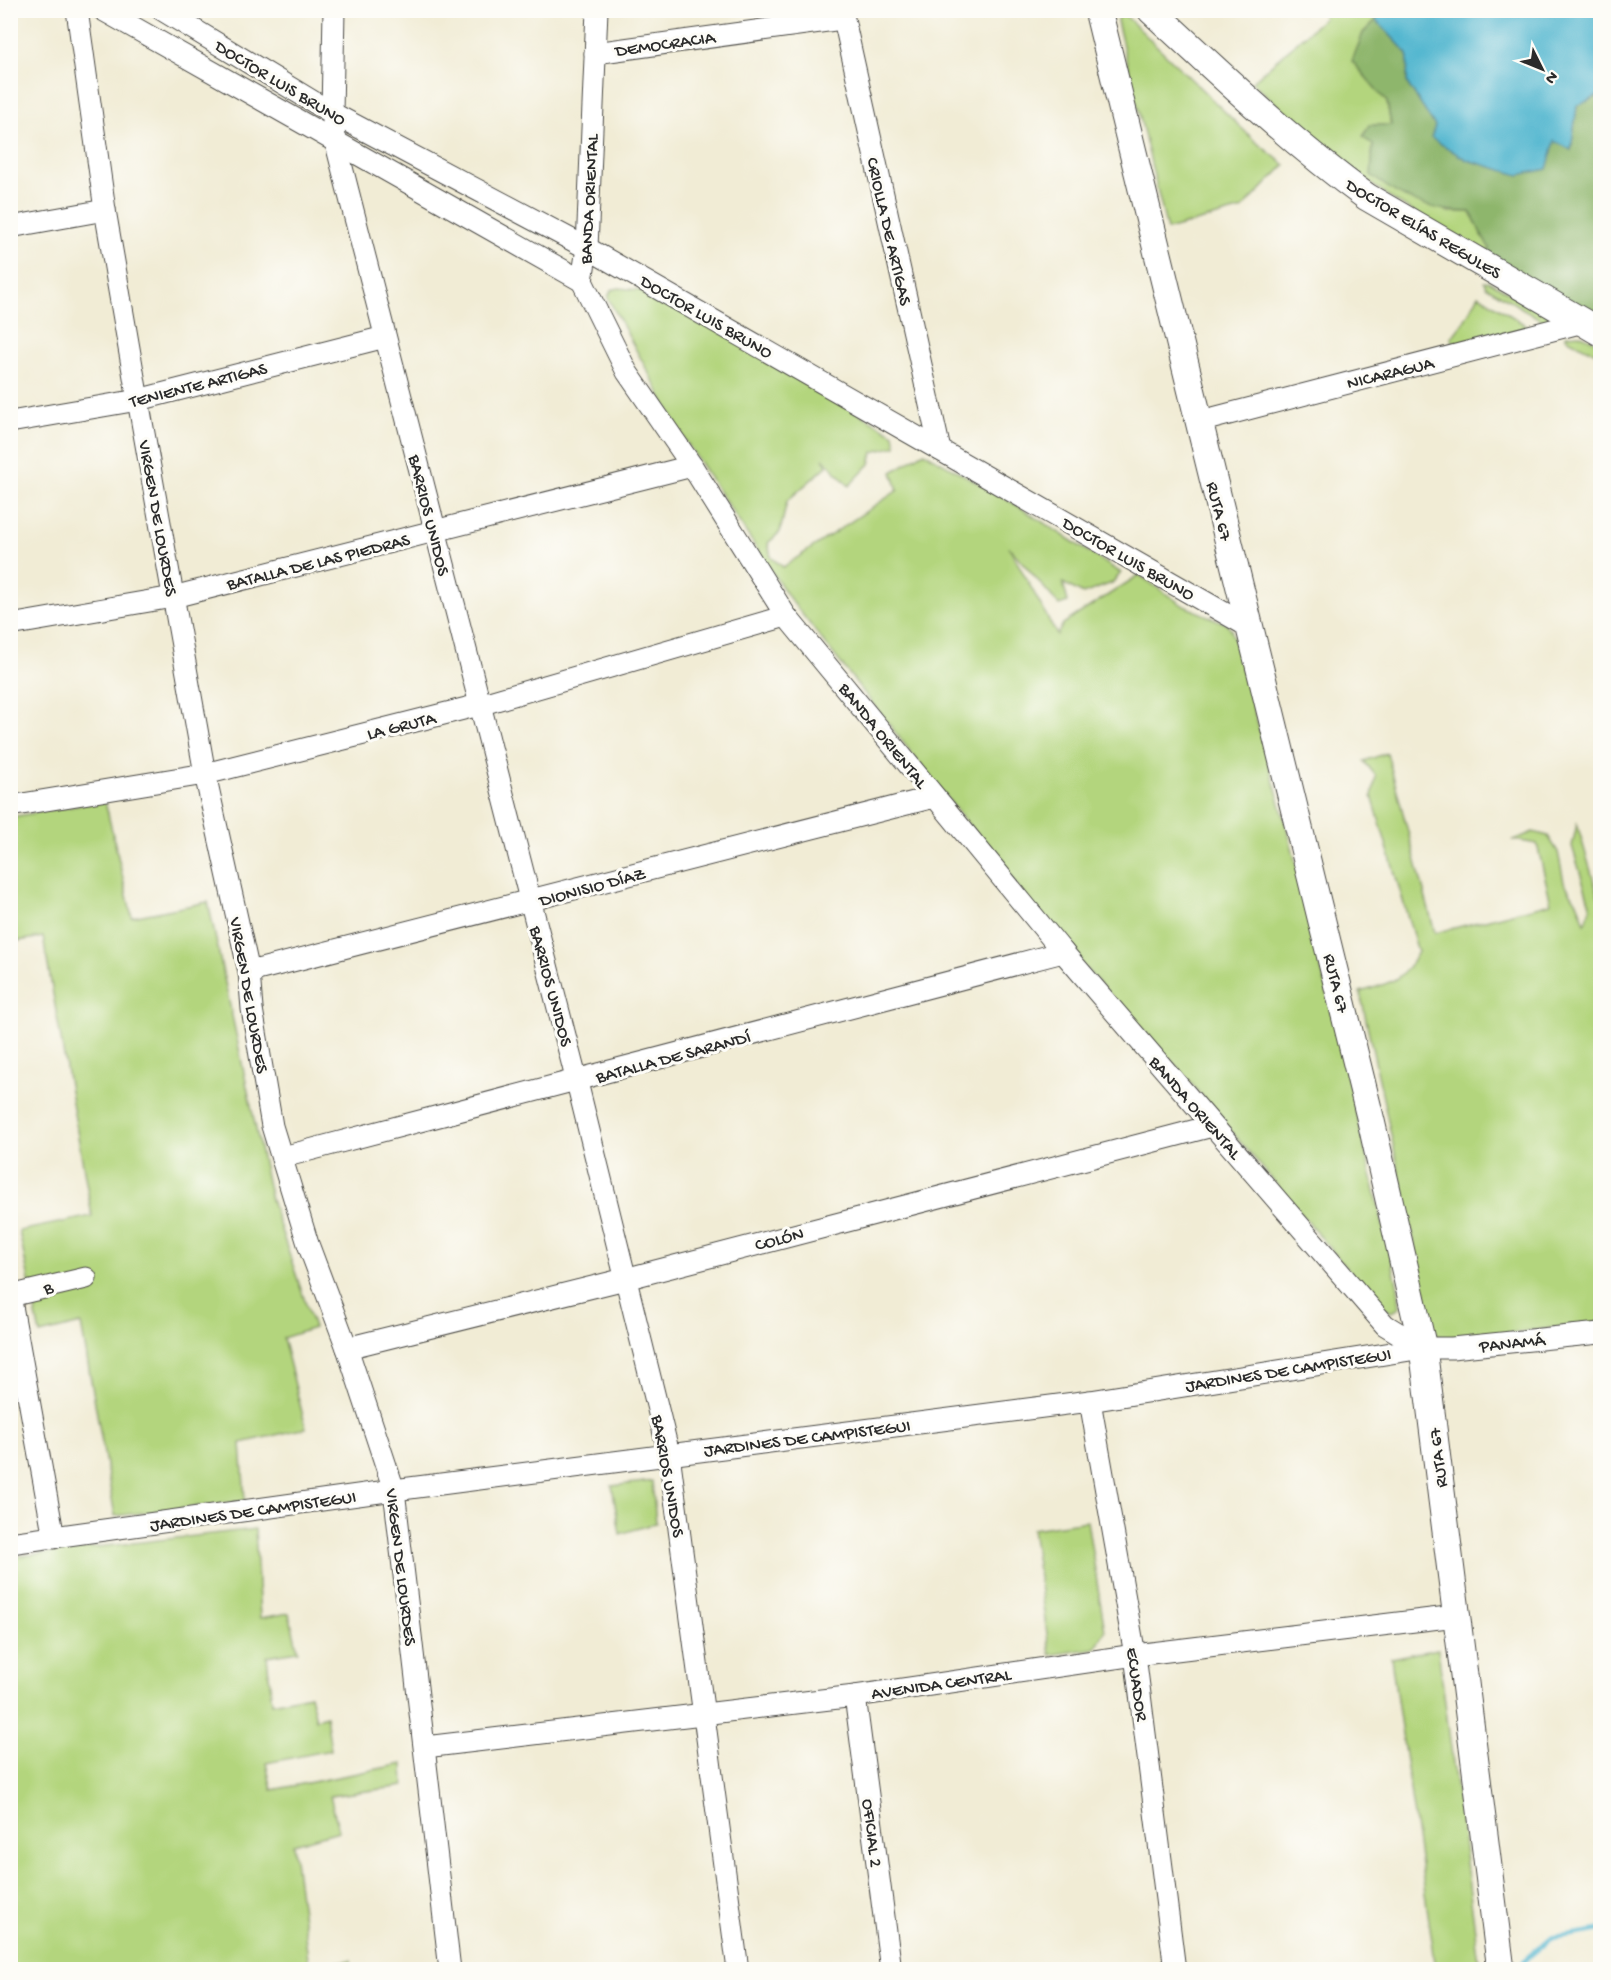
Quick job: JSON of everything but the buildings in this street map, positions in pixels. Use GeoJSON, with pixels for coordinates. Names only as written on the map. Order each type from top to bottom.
{"type":"FeatureCollection","features":[{"type":"Feature","properties":{"kind":"street","name":"VIRGEN DE LOURDES"},"geometry":{"type":"LineString","coordinates":[[77,10],[105,210],[138,400],[205,774],[249,972],[252,1009],[272,1126],[308,1244],[394,1490],[450,1970]]}},
{"type":"Feature","properties":{"kind":"street","name":"DOCTOR LUIS BRUNO"},"geometry":{"type":"LineString","coordinates":[[103,10],[336,144],[582,281]]}},
{"type":"Feature","properties":{"kind":"street","name":"DOCTOR LUIS BRUNO"},"geometry":{"type":"LineString","coordinates":[[162,10],[332,113],[587,248],[1250,627]]}},
{"type":"Feature","properties":{"kind":"street","name":"BARRIOS UNIDOS"},"geometry":{"type":"LineString","coordinates":[[333,10],[332,113],[336,144],[577,1082],[669,1454],[738,1970]]}},
{"type":"Feature","properties":{"kind":"street","name":"BANDA ORIENTAL"},"geometry":{"type":"LineString","coordinates":[[597,10],[587,248],[582,281],[627,372],[692,466],[786,616],[1063,952],[1385,1325],[1423,1348]]}},
{"type":"Feature","properties":{"kind":"street","name":"RUTA 67"},"geometry":{"type":"LineString","coordinates":[[1098,10],[1366,1098],[1423,1348],[1501,1970]]}},
{"type":"Feature","properties":{"kind":"street","name":"DOCTOR ELÍAS REGULES"},"geometry":{"type":"LineString","coordinates":[[1151,10],[1254,105],[1332,171],[1367,197],[1592,327]]}},
{"type":"Feature","properties":{"kind":"street","name":"DEMOCRACIA"},"geometry":{"type":"LineString","coordinates":[[595,53],[842,15]]}},
{"type":"Feature","properties":{"kind":"street","name":"CRIOLLA DE ARTIGAS"},"geometry":{"type":"LineString","coordinates":[[842,15],[940,450]]}},
{"type":"Feature","properties":{"kind":"street"},"geometry":{"type":"LineString","coordinates":[[10,227],[105,210]]}},
{"type":"Feature","properties":{"kind":"street","name":"NICARAGUA"},"geometry":{"type":"LineString","coordinates":[[1198,422],[1592,327]]}},
{"type":"Feature","properties":{"kind":"street","name":"TENIENTE ARTIGAS"},"geometry":{"type":"LineString","coordinates":[[10,422],[138,400],[385,337]]}},
{"type":"Feature","properties":{"kind":"street","name":"BATALLA DE LAS PIEDRAS"},"geometry":{"type":"LineString","coordinates":[[10,625],[173,597],[692,466]]}},
{"type":"Feature","properties":{"kind":"street","name":"LA GRUTA"},"geometry":{"type":"LineString","coordinates":[[10,806],[205,774],[479,705],[786,616]]}},
{"type":"Feature","properties":{"kind":"street","name":"DIONISIO DÍAZ"},"geometry":{"type":"LineString","coordinates":[[249,972],[934,797]]}},
{"type":"Feature","properties":{"kind":"street","name":"BATALLA DE SARANDÍ"},"geometry":{"type":"LineString","coordinates":[[283,1157],[577,1082],[1063,952]]}},
{"type":"Feature","properties":{"kind":"street","name":"COLÓN"},"geometry":{"type":"LineString","coordinates":[[346,1348],[624,1279],[1212,1126]]}},
{"type":"Feature","properties":{"kind":"street","name":"B"},"geometry":{"type":"LineString","coordinates":[[11,1296],[86,1278]]}},
{"type":"Feature","properties":{"kind":"street"},"geometry":{"type":"LineString","coordinates":[[11,1296],[54,1538]]}},
{"type":"Feature","properties":{"kind":"street","name":"PANAMÁ"},"geometry":{"type":"LineString","coordinates":[[1423,1348],[1452,1348],[1600,1334]]}},
{"type":"Feature","properties":{"kind":"street","name":"JARDINES DE CAMPISTEGUI"},"geometry":{"type":"LineString","coordinates":[[10,1544],[394,1490],[1090,1401],[1423,1348]]}},
{"type":"Feature","properties":{"kind":"street","name":"ECUADOR"},"geometry":{"type":"LineString","coordinates":[[1090,1401],[1135,1655],[1175,1970]]}},
{"type":"Feature","properties":{"kind":"street","name":"AVENIDA CENTRAL"},"geometry":{"type":"LineString","coordinates":[[425,1747],[855,1696],[1135,1655],[1456,1616]]}},
{"type":"Feature","properties":{"kind":"street","name":"OFICIAL 2"},"geometry":{"type":"LineString","coordinates":[[855,1696],[891,1970]]}},
{"type":"Feature","properties":{"kind":"green space"},"geometry":{"type":"Polygon","coordinates":[[[1321,11],[1380,11],[1376,20],[1363,33],[1374,85],[1387,102],[1391,126],[1369,125],[1363,137],[1373,145],[1372,155],[1448,212],[1470,212],[1490,248],[1487,255],[1395,201],[1335,157],[1252,82],[1324,18],[1321,11]]]}},
{"type":"Feature","properties":{"kind":"green space"},"geometry":{"type":"Polygon","coordinates":[[[1121,14],[1127,17],[1255,141],[1285,165],[1242,209],[1167,230],[1117,21],[1121,14]]]}},
{"type":"Feature","properties":{"kind":"green space"},"geometry":{"type":"Polygon","coordinates":[[[1376,20],[1408,54],[1407,83],[1435,126],[1555,140],[1571,150],[1577,106],[1600,95],[1600,320],[1487,255],[1490,248],[1470,212],[1430,207],[1393,191],[1371,175],[1373,145],[1363,137],[1369,125],[1391,125],[1387,102],[1352,61],[1363,33],[1376,20]]]}},
{"type":"Feature","properties":{"kind":"green space"},"geometry":{"type":"Polygon","coordinates":[[[1488,281],[1555,318],[1546,323],[1486,286],[1484,282],[1488,281]]]}},
{"type":"Feature","properties":{"kind":"green space"},"geometry":{"type":"Polygon","coordinates":[[[619,288],[638,290],[718,330],[894,434],[896,446],[873,452],[870,464],[849,486],[823,458],[827,466],[787,501],[780,532],[768,543],[771,557],[783,567],[898,490],[892,472],[924,452],[1018,506],[1121,573],[1112,583],[1083,594],[1063,583],[1068,602],[1059,605],[1009,547],[1057,635],[1063,624],[1139,575],[1184,606],[1227,624],[1231,629],[1290,839],[1398,1287],[1400,1308],[1391,1312],[1373,1299],[1180,1070],[1060,941],[790,599],[685,440],[608,298],[611,290],[619,288]]]}},
{"type":"Feature","properties":{"kind":"green space"},"geometry":{"type":"Polygon","coordinates":[[[1479,295],[1530,328],[1456,347],[1451,338],[1463,323],[1479,295]]]}},
{"type":"Feature","properties":{"kind":"green space"},"geometry":{"type":"Polygon","coordinates":[[[1579,334],[1600,343],[1600,355],[1566,338],[1566,335],[1579,334]]]}},
{"type":"Feature","properties":{"kind":"green space"},"geometry":{"type":"Polygon","coordinates":[[[1387,753],[1435,933],[1551,903],[1537,844],[1514,840],[1533,832],[1548,836],[1558,852],[1564,882],[1578,904],[1585,923],[1591,908],[1572,846],[1577,824],[1600,902],[1600,1322],[1446,1341],[1437,1336],[1432,1324],[1360,992],[1394,980],[1406,970],[1418,952],[1372,796],[1376,776],[1364,761],[1387,753]]]}},
{"type":"Feature","properties":{"kind":"green space"},"geometry":{"type":"Polygon","coordinates":[[[105,801],[132,917],[208,902],[271,1200],[314,1328],[283,1338],[306,1428],[241,1443],[245,1501],[115,1516],[81,1324],[40,1334],[19,1231],[92,1216],[43,937],[11,942],[11,817],[105,801]]]}},
{"type":"Feature","properties":{"kind":"green space"},"geometry":{"type":"Polygon","coordinates":[[[652,1481],[656,1523],[620,1534],[612,1486],[652,1481]]]}},
{"type":"Feature","properties":{"kind":"green space"},"geometry":{"type":"Polygon","coordinates":[[[1087,1521],[1105,1631],[1096,1648],[1050,1655],[1032,1529],[1087,1521]]]}},
{"type":"Feature","properties":{"kind":"green space"},"geometry":{"type":"Polygon","coordinates":[[[255,1529],[260,1618],[289,1613],[298,1651],[267,1656],[272,1703],[310,1695],[316,1719],[326,1716],[331,1750],[266,1763],[272,1790],[403,1764],[404,1786],[330,1796],[339,1831],[293,1844],[309,1966],[351,1960],[352,1969],[11,1969],[11,1557],[255,1529]]]}},
{"type":"Feature","properties":{"kind":"green space"},"geometry":{"type":"Polygon","coordinates":[[[1438,1649],[1480,1969],[1436,1969],[1391,1658],[1438,1649]]]}},
{"type":"Feature","properties":{"kind":"water"},"geometry":{"type":"Polygon","coordinates":[[[1380,10],[1600,11],[1600,95],[1577,106],[1571,150],[1555,141],[1547,169],[1519,175],[1467,160],[1431,138],[1435,126],[1407,83],[1408,54],[1376,20],[1380,10]]]}},
{"type":"Feature","properties":{"kind":"waterway"},"geometry":{"type":"LineString","coordinates":[[1515,1968],[1551,1938],[1600,1930]]}}]}
